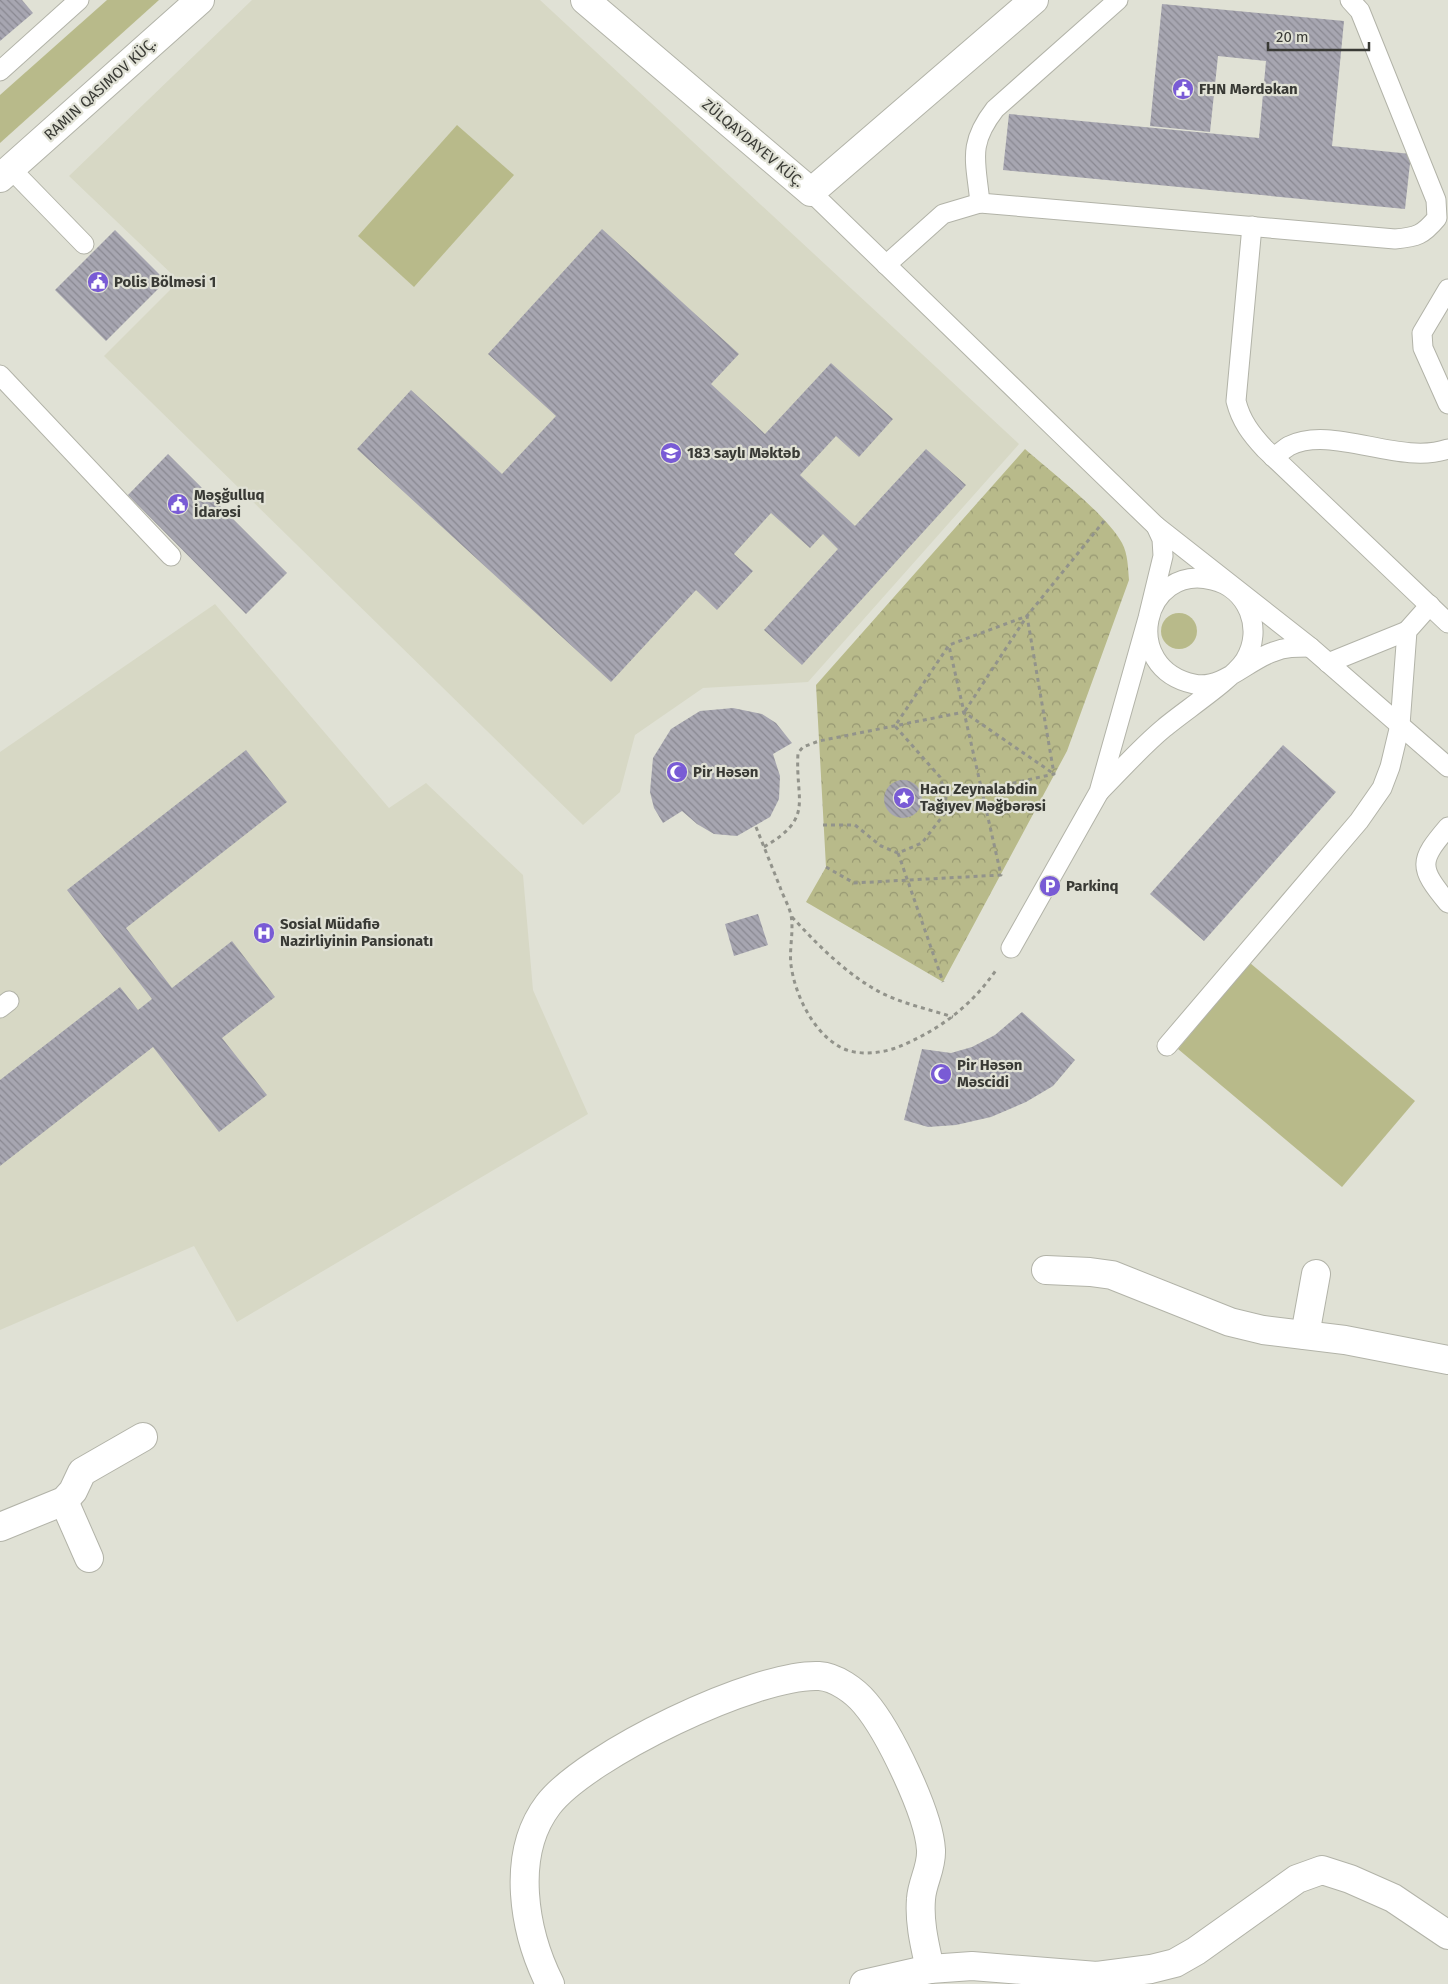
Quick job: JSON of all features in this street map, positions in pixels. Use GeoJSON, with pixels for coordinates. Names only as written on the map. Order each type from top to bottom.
{"type":"FeatureCollection","features":[{"type":"Feature","properties":{"kind":"street"},"geometry":{"type":"LineString","coordinates":[[5,173],[200,0]]}},
{"type":"Feature","properties":{"kind":"street","name":"ZÜLQAYDAYEV KÜÇ."},"geometry":{"type":"LineString","coordinates":[[586,0],[811,192],[1034,0]]}},
{"type":"Feature","properties":{"kind":"street"},"geometry":{"type":"LineString","coordinates":[[1046,1270],[1090,1272],[1112,1276],[1230,1322],[1263,1330],[1345,1340],[1448,1360]]}},
{"type":"Feature","properties":{"kind":"street"},"geometry":{"type":"LineString","coordinates":[[1305,1335],[1316,1274]]}},
{"type":"Feature","properties":{"kind":"street"},"geometry":{"type":"LineString","coordinates":[[0,1527],[64,1501],[73,1491],[82,1472],[143,1437]]}},
{"type":"Feature","properties":{"kind":"street"},"geometry":{"type":"LineString","coordinates":[[64,1501],[89,1558]]}},
{"type":"Feature","properties":{"kind":"street"},"geometry":{"type":"LineString","coordinates":[[550,1984],[537,1951],[528,1915],[524,1873],[532,1835],[548,1805],[572,1781],[657,1728],[757,1686],[820,1676],[843,1685],[864,1702],[885,1730],[924,1814],[930,1834],[931,1853],[928,1875],[921,1896],[920,1921],[930,1969]]}},
{"type":"Feature","properties":{"kind":"street"},"geometry":{"type":"LineString","coordinates":[[864,1984],[930,1969],[972,1966],[1097,1976],[1151,1969],[1175,1963],[1196,1951],[1297,1879],[1322,1870],[1350,1879],[1393,1898],[1448,1935]]}},
{"type":"Feature","properties":{"kind":"lane"},"geometry":{"type":"LineString","coordinates":[[0,71],[79,0]]}},
{"type":"Feature","properties":{"kind":"lane"},"geometry":{"type":"LineString","coordinates":[[980,203],[974,145],[982,126],[995,109],[1118,0]]}},
{"type":"Feature","properties":{"kind":"lane"},"geometry":{"type":"LineString","coordinates":[[886,265],[943,214],[980,203],[1395,239],[1415,237],[1428,229],[1437,218],[1436,200],[1360,10],[1350,0]]}},
{"type":"Feature","properties":{"kind":"lane"},"geometry":{"type":"LineString","coordinates":[[5,173],[84,244]]}},
{"type":"Feature","properties":{"kind":"lane"},"geometry":{"type":"LineString","coordinates":[[811,192],[1156,526],[1310,647],[1448,767]]}},
{"type":"Feature","properties":{"kind":"lane"},"geometry":{"type":"LineString","coordinates":[[1252,226],[1236,401],[1240,417],[1250,432],[1274,457],[1448,623]]}},
{"type":"Feature","properties":{"kind":"lane"},"geometry":{"type":"LineString","coordinates":[[1448,289],[1422,333],[1423,348],[1448,404]]}},
{"type":"Feature","properties":{"kind":"lane"},"geometry":{"type":"LineString","coordinates":[[0,375],[171,556]]}},
{"type":"Feature","properties":{"kind":"lane"},"geometry":{"type":"LineString","coordinates":[[1274,457],[1290,446],[1320,439],[1408,453],[1448,450]]}},
{"type":"Feature","properties":{"kind":"lane"},"geometry":{"type":"LineString","coordinates":[[1011,948],[1099,792],[1148,618],[1163,556],[1162,539],[1156,526]]}},
{"type":"Feature","properties":{"kind":"lane"},"geometry":{"type":"LineString","coordinates":[[1099,792],[1163,729],[1232,674],[1245,661],[1252,644],[1254,625],[1248,607],[1238,592],[1222,582],[1204,578],[1185,580],[1168,588],[1155,602],[1148,618],[1147,637],[1152,655],[1163,670],[1178,680],[1196,685],[1215,682],[1232,674],[1271,652],[1290,647],[1310,647]]}},
{"type":"Feature","properties":{"kind":"lane"},"geometry":{"type":"LineString","coordinates":[[1328,663],[1407,631],[1430,605]]}},
{"type":"Feature","properties":{"kind":"lane"},"geometry":{"type":"LineString","coordinates":[[1167,1046],[1359,821],[1382,788],[1390,767],[1400,725],[1407,631]]}},
{"type":"Feature","properties":{"kind":"lane"},"geometry":{"type":"LineString","coordinates":[[1448,827],[1428,850],[1425,862],[1428,875],[1448,903]]}},
{"type":"Feature","properties":{"kind":"path"},"geometry":{"type":"LineString","coordinates":[[764,847],[781,837],[797,819],[799,807],[798,753],[803,748],[819,741],[964,712],[1027,616],[1104,521]]}},
{"type":"Feature","properties":{"kind":"path"},"geometry":{"type":"LineString","coordinates":[[895,726],[949,645],[1027,616]]}},
{"type":"Feature","properties":{"kind":"path"},"geometry":{"type":"LineString","coordinates":[[1027,616],[1054,774]]}},
{"type":"Feature","properties":{"kind":"path"},"geometry":{"type":"LineString","coordinates":[[826,867],[854,883],[1001,875],[949,645]]}},
{"type":"Feature","properties":{"kind":"path"},"geometry":{"type":"LineString","coordinates":[[964,712],[1054,774]]}},
{"type":"Feature","properties":{"kind":"path"},"geometry":{"type":"LineString","coordinates":[[823,825],[855,825],[881,846],[898,853],[922,843],[945,814],[946,795],[940,778],[895,726]]}},
{"type":"Feature","properties":{"kind":"path"},"geometry":{"type":"LineString","coordinates":[[946,795],[982,790],[1054,774]]}},
{"type":"Feature","properties":{"kind":"path"},"geometry":{"type":"LineString","coordinates":[[756,827],[791,916],[791,966],[799,994],[808,1013],[823,1034],[842,1048],[864,1052],[890,1051],[922,1037],[953,1018],[974,998],[1011,948]]}},
{"type":"Feature","properties":{"kind":"path"},"geometry":{"type":"LineString","coordinates":[[898,853],[943,982]]}},
{"type":"Feature","properties":{"kind":"path"},"geometry":{"type":"LineString","coordinates":[[791,916],[824,951],[849,972],[878,991],[953,1018]]}},
{"type":"Feature","properties":{"kind":"shaded area"},"geometry":{"type":"Polygon","coordinates":[[[252,0],[540,0],[1019,444],[808,682],[703,688],[635,735],[620,792],[583,825],[104,356],[179,281],[69,176],[252,0]]]}},
{"type":"Feature","properties":{"kind":"shaded area","name":"Sosial Müdafiə Nazirliyinin Pansionatı"},"geometry":{"type":"Polygon","coordinates":[[[215,604],[389,808],[426,783],[523,875],[533,990],[588,1114],[237,1322],[194,1246],[0,1330],[0,752],[215,604]]]}},
{"type":"Feature","properties":{"kind":"green space"},"geometry":{"type":"Polygon","coordinates":[[[107,0],[159,0],[0,143],[0,95],[107,0]]]}},
{"type":"Feature","properties":{"kind":"green space"},"geometry":{"type":"Polygon","coordinates":[[[457,125],[514,175],[414,287],[358,236],[457,125]]]}},
{"type":"Feature","properties":{"kind":"green space"},"geometry":{"type":"Polygon","coordinates":[[[1025,449],[1104,519],[1122,543],[1127,561],[1129,580],[1067,751],[943,982],[806,902],[826,867],[816,685],[1025,449]]]}},
{"type":"Feature","properties":{"kind":"green space"},"geometry":{"type":"Polygon","coordinates":[[[1179,613],[1186,614],[1192,618],[1196,624],[1196,638],[1192,644],[1186,648],[1179,649],[1172,648],[1166,644],[1162,638],[1161,631],[1162,624],[1166,618],[1172,614],[1179,613]]]}},
{"type":"Feature","properties":{"kind":"green space"},"geometry":{"type":"Polygon","coordinates":[[[1250,963],[1415,1101],[1342,1187],[1178,1049],[1250,963]]]}},
{"type":"Feature","properties":{"kind":"building"},"geometry":{"type":"Polygon","coordinates":[[[0,0],[22,0],[33,13],[0,41],[0,0]]]}},
{"type":"Feature","properties":{"kind":"building"},"geometry":{"type":"Polygon","coordinates":[[[1162,4],[1344,21],[1332,146],[1411,154],[1405,209],[1003,170],[1009,114],[1259,138],[1266,61],[1218,56],[1210,132],[1150,126],[1162,4]]]}},
{"type":"Feature","properties":{"kind":"building","name":"183 saylı Məktəb"},"geometry":{"type":"Polygon","coordinates":[[[602,229],[739,354],[711,384],[765,434],[831,363],[893,419],[859,457],[836,436],[800,475],[855,526],[926,449],[966,485],[802,665],[764,630],[838,549],[823,534],[810,548],[771,513],[734,554],[753,571],[717,610],[696,590],[611,682],[357,449],[411,390],[502,474],[556,416],[488,354],[602,229]]]}},
{"type":"Feature","properties":{"kind":"building"},"geometry":{"type":"Polygon","coordinates":[[[115,230],[166,281],[106,341],[55,290],[115,230]]]}},
{"type":"Feature","properties":{"kind":"building"},"geometry":{"type":"Polygon","coordinates":[[[168,454],[287,573],[246,614],[128,495],[168,454]]]}},
{"type":"Feature","properties":{"kind":"building"},"geometry":{"type":"Polygon","coordinates":[[[733,708],[762,714],[776,723],[792,743],[773,754],[780,776],[779,799],[770,817],[737,836],[714,834],[697,824],[682,811],[663,823],[654,808],[650,792],[653,758],[671,729],[700,711],[733,708]]]}},
{"type":"Feature","properties":{"kind":"building"},"geometry":{"type":"Polygon","coordinates":[[[1283,745],[1336,792],[1204,941],[1150,894],[1283,745]]]}},
{"type":"Feature","properties":{"kind":"building"},"geometry":{"type":"Polygon","coordinates":[[[246,750],[287,802],[126,928],[172,988],[232,941],[275,997],[222,1038],[267,1095],[219,1132],[153,1047],[0,1166],[0,1080],[120,987],[138,1010],[152,999],[67,890],[246,750]]]}},
{"type":"Feature","properties":{"kind":"building"},"geometry":{"type":"Polygon","coordinates":[[[903,780],[910,781],[916,786],[921,792],[921,806],[916,812],[910,817],[903,818],[896,817],[890,812],[885,806],[884,799],[885,792],[890,786],[896,781],[903,780]]]}},
{"type":"Feature","properties":{"kind":"building"},"geometry":{"type":"Polygon","coordinates":[[[758,914],[768,945],[734,956],[725,924],[758,914]]]}},
{"type":"Feature","properties":{"kind":"building"},"geometry":{"type":"Polygon","coordinates":[[[1022,1012],[1075,1060],[1053,1086],[1026,1102],[991,1117],[956,1125],[928,1127],[904,1120],[922,1049],[951,1053],[972,1047],[995,1035],[1022,1012]]]}},
{"type":"Feature","properties":{"kind":"place","name":"FHN Mərdəkan"},"geometry":{"type":"Point","coordinates":[1183,89]}},
{"type":"Feature","properties":{"kind":"place","name":"Polis Bölməsi 1"},"geometry":{"type":"Point","coordinates":[98,282]}},
{"type":"Feature","properties":{"kind":"place","name":"183 saylı Məktəb"},"geometry":{"type":"Point","coordinates":[671,453]}},
{"type":"Feature","properties":{"kind":"place","name":"Məşğulluq İdarəsi"},"geometry":{"type":"Point","coordinates":[178,504]}},
{"type":"Feature","properties":{"kind":"place","name":"Pir Həsən"},"geometry":{"type":"Point","coordinates":[677,772]}},
{"type":"Feature","properties":{"kind":"place","name":"Hacı Zeynalabdin Tağıyev Məğbərəsi"},"geometry":{"type":"Point","coordinates":[904,798]}},
{"type":"Feature","properties":{"kind":"place","name":"Parkinq"},"geometry":{"type":"Point","coordinates":[1050,886]}},
{"type":"Feature","properties":{"kind":"place","name":"Sosial Müdafiə Nazirliyinin Pansionatı"},"geometry":{"type":"Point","coordinates":[264,933]}},
{"type":"Feature","properties":{"kind":"place","name":"Pir Həsən Məscidi"},"geometry":{"type":"Point","coordinates":[941,1074]}}]}
